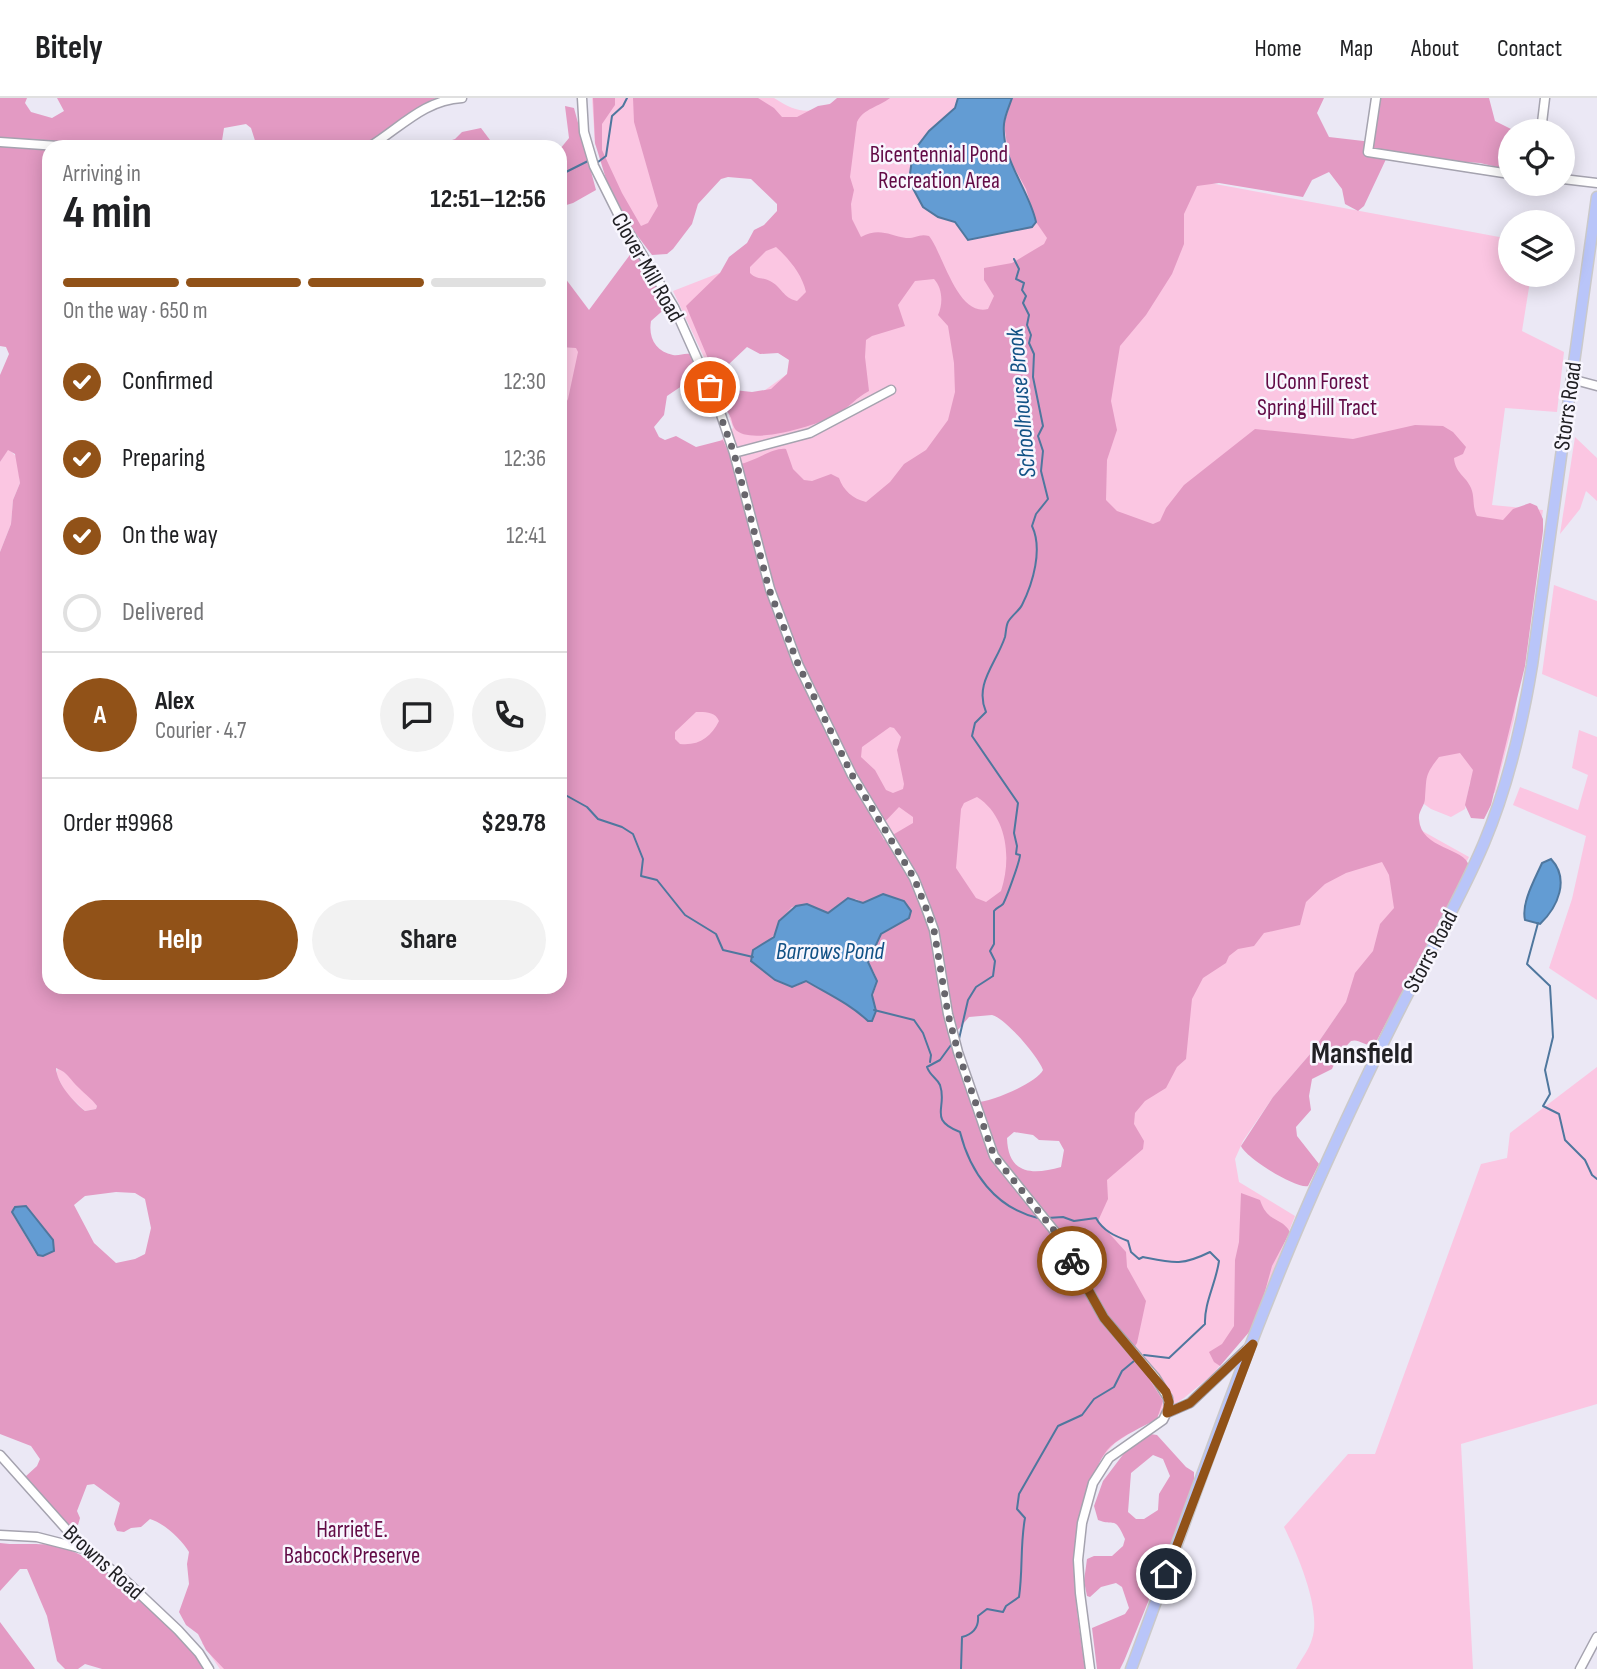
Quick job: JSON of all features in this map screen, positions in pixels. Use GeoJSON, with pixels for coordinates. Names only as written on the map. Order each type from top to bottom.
{"type":"FeatureCollection","features":[{"type":"Feature","properties":{"kind":"main road","name":"Storrs Road"},"geometry":{"type":"LineString","coordinates":[[1131,1669],[1253,1344],[1324,1167],[1485,842],[1502,794],[1524,713],[1597,197]]}},
{"type":"Feature","properties":{"kind":"street"},"geometry":{"type":"LineString","coordinates":[[379,140],[420,110],[438,102],[462,98]]}},
{"type":"Feature","properties":{"kind":"street","name":"Clover Mill Road"},"geometry":{"type":"LineString","coordinates":[[582,98],[584,132],[594,166],[619,216],[674,307],[717,403],[734,453],[769,589],[798,664],[852,775],[914,878],[926,908],[934,930],[948,1014],[958,1052],[994,1156],[1045,1220],[1104,1318],[1166,1392],[1169,1402],[1167,1413]]}},
{"type":"Feature","properties":{"kind":"street"},"geometry":{"type":"LineString","coordinates":[[1376,98],[1368,152],[1498,172]]}},
{"type":"Feature","properties":{"kind":"street"},"geometry":{"type":"LineString","coordinates":[[1542,119],[1545,98]]}},
{"type":"Feature","properties":{"kind":"street"},"geometry":{"type":"LineString","coordinates":[[0,142],[42,145]]}},
{"type":"Feature","properties":{"kind":"street"},"geometry":{"type":"LineString","coordinates":[[1575,180],[1597,183]]}},
{"type":"Feature","properties":{"kind":"street"},"geometry":{"type":"LineString","coordinates":[[1571,379],[1597,386]]}},
{"type":"Feature","properties":{"kind":"street"},"geometry":{"type":"LineString","coordinates":[[734,453],[810,433],[891,390]]}},
{"type":"Feature","properties":{"kind":"street"},"geometry":{"type":"LineString","coordinates":[[1090,1669],[1078,1560],[1082,1523],[1093,1483],[1109,1458],[1160,1423],[1167,1413],[1190,1403],[1253,1344]]}},
{"type":"Feature","properties":{"kind":"street","name":"Browns Road"},"geometry":{"type":"LineString","coordinates":[[0,1455],[84,1549],[125,1580],[178,1630],[199,1653],[209,1669]]}},
{"type":"Feature","properties":{"kind":"street"},"geometry":{"type":"LineString","coordinates":[[0,1535],[37,1537],[84,1549]]}},
{"type":"Feature","properties":{"kind":"street"},"geometry":{"type":"LineString","coordinates":[[1580,1669],[1597,1637]]}},
{"type":"Feature","properties":{"kind":"green space","name":"Harriet E. Babcock Preserve"},"geometry":{"type":"Polygon","coordinates":[[[0,98],[27,98],[25,103],[31,112],[52,118],[64,111],[57,98],[436,98],[372,140],[255,140],[251,128],[246,124],[224,128],[222,140],[42,140],[42,994],[567,994],[567,401],[578,352],[576,348],[567,347],[567,281],[589,310],[632,252],[635,252],[668,306],[651,321],[654,343],[667,353],[690,354],[698,375],[667,396],[664,415],[654,427],[659,437],[665,440],[676,436],[696,447],[723,440],[734,465],[786,449],[793,469],[804,480],[812,481],[831,474],[839,478],[849,493],[866,502],[890,482],[904,464],[926,450],[948,420],[955,392],[948,326],[938,315],[941,292],[934,279],[915,281],[898,305],[905,326],[866,340],[869,391],[838,414],[802,428],[755,436],[735,429],[723,403],[722,394],[734,390],[752,392],[771,389],[787,374],[789,360],[778,353],[760,354],[747,347],[729,364],[721,380],[717,380],[686,306],[720,273],[729,257],[747,243],[754,230],[764,225],[777,211],[777,204],[751,179],[721,179],[698,204],[692,224],[673,249],[667,254],[652,255],[630,226],[606,179],[595,143],[593,98],[615,98],[615,105],[602,124],[602,150],[641,226],[648,223],[658,206],[634,122],[633,98],[758,98],[782,117],[797,117],[818,106],[830,104],[837,98],[890,98],[868,111],[857,122],[850,177],[854,190],[852,219],[861,237],[879,232],[906,238],[929,236],[959,294],[977,309],[988,309],[994,296],[984,280],[984,268],[1012,263],[1044,244],[1047,238],[1036,222],[1026,189],[1009,158],[1004,124],[1012,98],[1324,98],[1317,113],[1329,137],[1372,142],[1381,98],[1489,98],[1495,121],[1498,122],[1498,167],[1480,163],[1387,157],[1364,206],[1358,211],[1345,204],[1342,189],[1329,172],[1312,180],[1303,197],[1219,183],[1197,186],[1184,214],[1184,244],[1172,274],[1146,315],[1120,346],[1111,401],[1117,430],[1107,460],[1106,500],[1117,511],[1153,524],[1160,521],[1166,508],[1184,485],[1255,429],[1353,439],[1415,425],[1443,426],[1453,432],[1466,447],[1463,454],[1454,458],[1458,471],[1471,488],[1477,516],[1503,520],[1513,509],[1530,503],[1537,506],[1543,519],[1543,531],[1525,666],[1491,805],[1484,819],[1471,818],[1465,805],[1473,770],[1460,753],[1439,757],[1427,777],[1425,801],[1419,819],[1427,837],[1460,855],[1469,866],[1375,1044],[1351,1041],[1338,1055],[1332,1069],[1312,1079],[1309,1096],[1311,1110],[1296,1127],[1297,1136],[1319,1164],[1308,1186],[1293,1183],[1272,1172],[1252,1158],[1241,1146],[1273,1097],[1311,1053],[1346,1002],[1355,973],[1373,951],[1380,924],[1394,908],[1389,875],[1382,862],[1346,873],[1325,884],[1306,902],[1300,925],[1264,933],[1254,946],[1238,949],[1229,956],[1226,963],[1203,978],[1192,999],[1186,1059],[1177,1067],[1166,1088],[1145,1101],[1135,1113],[1134,1124],[1144,1141],[1143,1149],[1107,1180],[1108,1199],[1098,1221],[1126,1252],[1127,1267],[1146,1301],[1137,1343],[1130,1354],[1163,1401],[1157,1419],[1122,1438],[1107,1450],[1083,1508],[1077,1530],[1074,1575],[1085,1669],[224,1669],[206,1650],[198,1634],[186,1625],[179,1612],[189,1584],[189,1552],[177,1537],[150,1519],[141,1527],[124,1532],[117,1531],[114,1524],[120,1503],[94,1484],[87,1485],[77,1511],[80,1518],[78,1525],[71,1527],[27,1482],[25,1477],[37,1466],[40,1459],[31,1446],[0,1434],[0,552],[11,524],[13,500],[20,483],[15,454],[8,450],[0,462],[0,375],[9,354],[6,347],[0,346],[0,98]],[[776,247],[766,251],[750,267],[750,273],[774,283],[785,295],[797,301],[806,292],[801,279],[776,247]],[[696,712],[675,732],[675,739],[680,744],[699,742],[712,732],[719,721],[712,714],[696,712]],[[890,727],[862,747],[861,757],[875,770],[886,790],[893,793],[903,789],[897,750],[901,737],[894,728],[890,727]],[[977,797],[964,803],[961,809],[956,868],[976,898],[986,902],[1001,891],[1006,852],[1001,826],[987,805],[977,797]],[[899,807],[878,829],[884,840],[913,823],[913,817],[899,807]],[[883,894],[863,903],[856,899],[828,913],[807,904],[792,907],[779,921],[777,931],[768,942],[766,972],[775,980],[796,986],[806,981],[846,1004],[868,1021],[875,1007],[873,998],[877,982],[868,962],[881,934],[909,918],[910,911],[904,901],[883,894]],[[992,1015],[969,1017],[950,1039],[972,1102],[999,1097],[1022,1087],[1043,1070],[1021,1038],[1005,1023],[992,1015]],[[56,1068],[62,1086],[71,1097],[85,1111],[96,1109],[93,1101],[67,1074],[56,1068]],[[1014,1132],[1007,1138],[1008,1150],[1017,1166],[1032,1171],[1061,1167],[1064,1150],[1059,1141],[1039,1140],[1033,1135],[1014,1132]],[[116,1192],[85,1196],[74,1205],[94,1243],[116,1263],[145,1254],[151,1228],[145,1199],[135,1193],[116,1192]],[[15,1207],[13,1215],[35,1252],[53,1240],[22,1207],[15,1207]]]}},
{"type":"Feature","properties":{"kind":"green space"},"geometry":{"type":"Polygon","coordinates":[[[592,98],[774,98],[792,108],[807,111],[840,98],[1190,98],[1183,178],[1498,237],[1498,287],[1529,287],[1522,331],[1564,352],[1557,412],[1505,408],[1492,505],[1543,510],[1514,719],[1495,793],[1470,782],[1465,809],[1451,817],[1424,804],[1425,780],[1399,818],[1469,857],[1433,926],[1340,1011],[1311,1053],[1273,1097],[1243,1141],[1235,1159],[1239,1182],[1295,1216],[1250,1330],[1212,1375],[1184,1398],[1115,1443],[1095,1466],[316,1669],[220,1669],[202,1643],[346,1462],[557,994],[567,994],[567,321],[654,509],[733,428],[729,416],[812,356],[794,308],[709,368],[673,291],[727,270],[816,169],[771,119],[648,248],[595,144],[592,98]],[[1061,991],[942,1000],[964,1094],[1041,1224],[1070,1144],[1086,1078],[1061,991]]]}},
{"type":"Feature","properties":{"kind":"green space"},"geometry":{"type":"Polygon","coordinates":[[[565,106],[574,108],[596,190],[567,205],[567,140],[569,138],[565,106]]]}},
{"type":"Feature","properties":{"kind":"green space"},"geometry":{"type":"Polygon","coordinates":[[[481,128],[490,140],[452,140],[462,132],[481,128]]]}},
{"type":"Feature","properties":{"kind":"green space"},"geometry":{"type":"Polygon","coordinates":[[[1575,437],[1597,458],[1597,501],[1586,491],[1580,509],[1560,534],[1575,437]]]}},
{"type":"Feature","properties":{"kind":"green space"},"geometry":{"type":"Polygon","coordinates":[[[8,449],[17,457],[20,483],[13,500],[11,524],[0,552],[0,462],[8,449]]]}},
{"type":"Feature","properties":{"kind":"green space"},"geometry":{"type":"Polygon","coordinates":[[[1554,585],[1597,601],[1597,697],[1542,674],[1554,585]]]}},
{"type":"Feature","properties":{"kind":"green space"},"geometry":{"type":"Polygon","coordinates":[[[1579,730],[1597,737],[1597,1000],[1549,968],[1572,899],[1586,836],[1513,805],[1520,787],[1578,810],[1588,775],[1572,768],[1579,730]]]}},
{"type":"Feature","properties":{"kind":"green space"},"geometry":{"type":"Polygon","coordinates":[[[1597,1067],[1597,1404],[1461,1444],[1473,1669],[1296,1669],[1312,1639],[1314,1613],[1307,1582],[1284,1527],[1348,1454],[1375,1454],[1481,1164],[1507,1158],[1510,1133],[1597,1067]]]}},
{"type":"Feature","properties":{"kind":"green space"},"geometry":{"type":"Polygon","coordinates":[[[58,1068],[85,1091],[97,1106],[96,1109],[85,1111],[66,1093],[56,1074],[58,1068]]]}},
{"type":"Feature","properties":{"kind":"green space"},"geometry":{"type":"Polygon","coordinates":[[[1241,1193],[1260,1200],[1267,1213],[1290,1232],[1272,1266],[1256,1324],[1220,1366],[1214,1362],[1209,1352],[1222,1344],[1234,1326],[1235,1260],[1239,1242],[1241,1193]]]}},
{"type":"Feature","properties":{"kind":"green space"},"geometry":{"type":"Polygon","coordinates":[[[1150,1434],[1157,1435],[1186,1467],[1194,1472],[1194,1480],[1170,1548],[1120,1669],[1097,1669],[1092,1628],[1125,1614],[1129,1608],[1122,1587],[1116,1583],[1101,1587],[1090,1597],[1087,1596],[1084,1581],[1087,1559],[1094,1556],[1112,1556],[1123,1546],[1125,1539],[1116,1524],[1098,1520],[1094,1506],[1103,1481],[1128,1448],[1150,1434]],[[1153,1455],[1131,1473],[1128,1512],[1136,1519],[1144,1519],[1158,1510],[1159,1494],[1170,1476],[1163,1459],[1153,1455]]]}},
{"type":"Feature","properties":{"kind":"green space"},"geometry":{"type":"Polygon","coordinates":[[[0,1543],[56,1546],[101,1567],[162,1617],[205,1669],[102,1669],[85,1664],[78,1669],[65,1669],[57,1661],[47,1616],[27,1569],[20,1569],[0,1591],[0,1543]]]}},
{"type":"Feature","properties":{"kind":"green space"},"geometry":{"type":"Polygon","coordinates":[[[0,1622],[35,1669],[0,1669],[0,1622]]]}},
{"type":"Feature","properties":{"kind":"water"},"geometry":{"type":"Polygon","coordinates":[[[958,98],[1012,98],[1005,121],[1004,137],[1011,162],[1036,222],[1032,227],[968,240],[955,222],[938,217],[923,207],[909,181],[913,152],[929,131],[955,108],[958,98]]]}},
{"type":"Feature","properties":{"kind":"water"},"geometry":{"type":"Polygon","coordinates":[[[1551,859],[1560,875],[1561,884],[1556,901],[1540,924],[1525,920],[1525,906],[1532,884],[1542,863],[1551,859]]]}},
{"type":"Feature","properties":{"kind":"water","name":"Barrows Pond"},"geometry":{"type":"Polygon","coordinates":[[[883,894],[904,901],[911,911],[909,918],[881,934],[868,962],[877,981],[872,995],[876,1011],[872,1021],[806,981],[792,987],[775,980],[751,961],[753,950],[774,937],[779,921],[796,906],[807,904],[828,913],[848,898],[863,903],[883,894]]]}},
{"type":"Feature","properties":{"kind":"water"},"geometry":{"type":"Polygon","coordinates":[[[26,1206],[53,1240],[54,1251],[43,1256],[38,1255],[12,1212],[15,1207],[26,1206]]]}},
{"type":"Feature","properties":{"kind":"waterway"},"geometry":{"type":"LineString","coordinates":[[598,162],[606,156],[612,116],[627,98]]}},
{"type":"Feature","properties":{"kind":"waterway"},"geometry":{"type":"LineString","coordinates":[[567,172],[588,161]]}},
{"type":"Feature","properties":{"kind":"waterway","name":"Schoolhouse Brook"},"geometry":{"type":"LineString","coordinates":[[959,1039],[968,1000],[976,987],[993,976],[995,961],[990,951],[994,944],[994,911],[1005,901],[1020,855],[1016,854],[1014,833],[1018,803],[972,736],[975,723],[986,712],[983,702],[984,683],[1005,637],[1008,622],[1021,607],[1030,587],[1037,555],[1032,526],[1036,514],[1048,499],[1041,471],[1043,451],[1038,436],[1043,426],[1033,377],[1034,354],[1029,343],[1031,335],[1027,325],[1029,315],[1023,303],[1026,296],[1022,290],[1024,283],[1016,279],[1019,269],[1014,259]]}},
{"type":"Feature","properties":{"kind":"waterway"},"geometry":{"type":"LineString","coordinates":[[567,796],[587,807],[598,819],[622,827],[633,834],[643,859],[641,876],[657,880],[685,915],[716,934],[723,950],[753,957]]}},
{"type":"Feature","properties":{"kind":"waterway"},"geometry":{"type":"LineString","coordinates":[[1538,923],[1527,964],[1550,986],[1553,1037],[1545,1070],[1550,1094],[1543,1106],[1559,1114],[1565,1140],[1585,1160],[1597,1179]]}},
{"type":"Feature","properties":{"kind":"waterway"},"geometry":{"type":"LineString","coordinates":[[874,1010],[914,1020],[923,1033],[931,1055],[930,1062]]}},
{"type":"Feature","properties":{"kind":"waterway","name":"Schoolhouse Brook"},"geometry":{"type":"LineString","coordinates":[[951,1045],[940,1060],[927,1067],[940,1085],[941,1117],[950,1127],[960,1132],[970,1161],[997,1197],[1009,1206],[1038,1218]]}},
{"type":"Feature","properties":{"kind":"waterway","name":"Schoolhouse Brook"},"geometry":{"type":"LineString","coordinates":[[1047,1218],[1063,1217],[1074,1221],[1096,1218],[1106,1230],[1128,1241],[1131,1252],[1139,1259],[1143,1257],[1170,1262],[1184,1261],[1210,1252],[1219,1261],[1206,1308],[1205,1324],[1169,1358],[1144,1355]]}},
{"type":"Feature","properties":{"kind":"waterway","name":"Schoolhouse Brook"},"geometry":{"type":"LineString","coordinates":[[961,1669],[962,1637],[974,1630],[978,1616],[987,1609],[1003,1612],[1006,1606],[1019,1597],[1025,1518],[1017,1509],[1019,1494],[1058,1426],[1082,1415],[1094,1399],[1114,1387],[1122,1371],[1134,1361]]}},
{"type":"Feature","properties":{"kind":"way so far"},"geometry":{"type":"LineString","coordinates":[[710,387],[734,453],[769,589],[798,664],[852,775],[914,878],[926,908],[934,930],[948,1014],[958,1052],[994,1156],[1056,1233],[1072,1261]]}},
{"type":"Feature","properties":{"kind":"district","name":"Mansfield"},"geometry":{"type":"Point","coordinates":[1362,1053]}},
{"type":"Feature","properties":{"kind":"route"},"geometry":{"type":"LineString","coordinates":[[1072,1261],[1104,1318],[1166,1392],[1169,1402],[1167,1413],[1190,1403],[1253,1344],[1166,1574]]}},
{"type":"Feature","properties":{"kind":"park label","name":"Bicentennial Pond Recreation Area"},"geometry":{"type":"Point","coordinates":[939,167]}},
{"type":"Feature","properties":{"kind":"park label","name":"UConn Forest Spring Hill Tract"},"geometry":{"type":"Point","coordinates":[1317,394]}}]}
